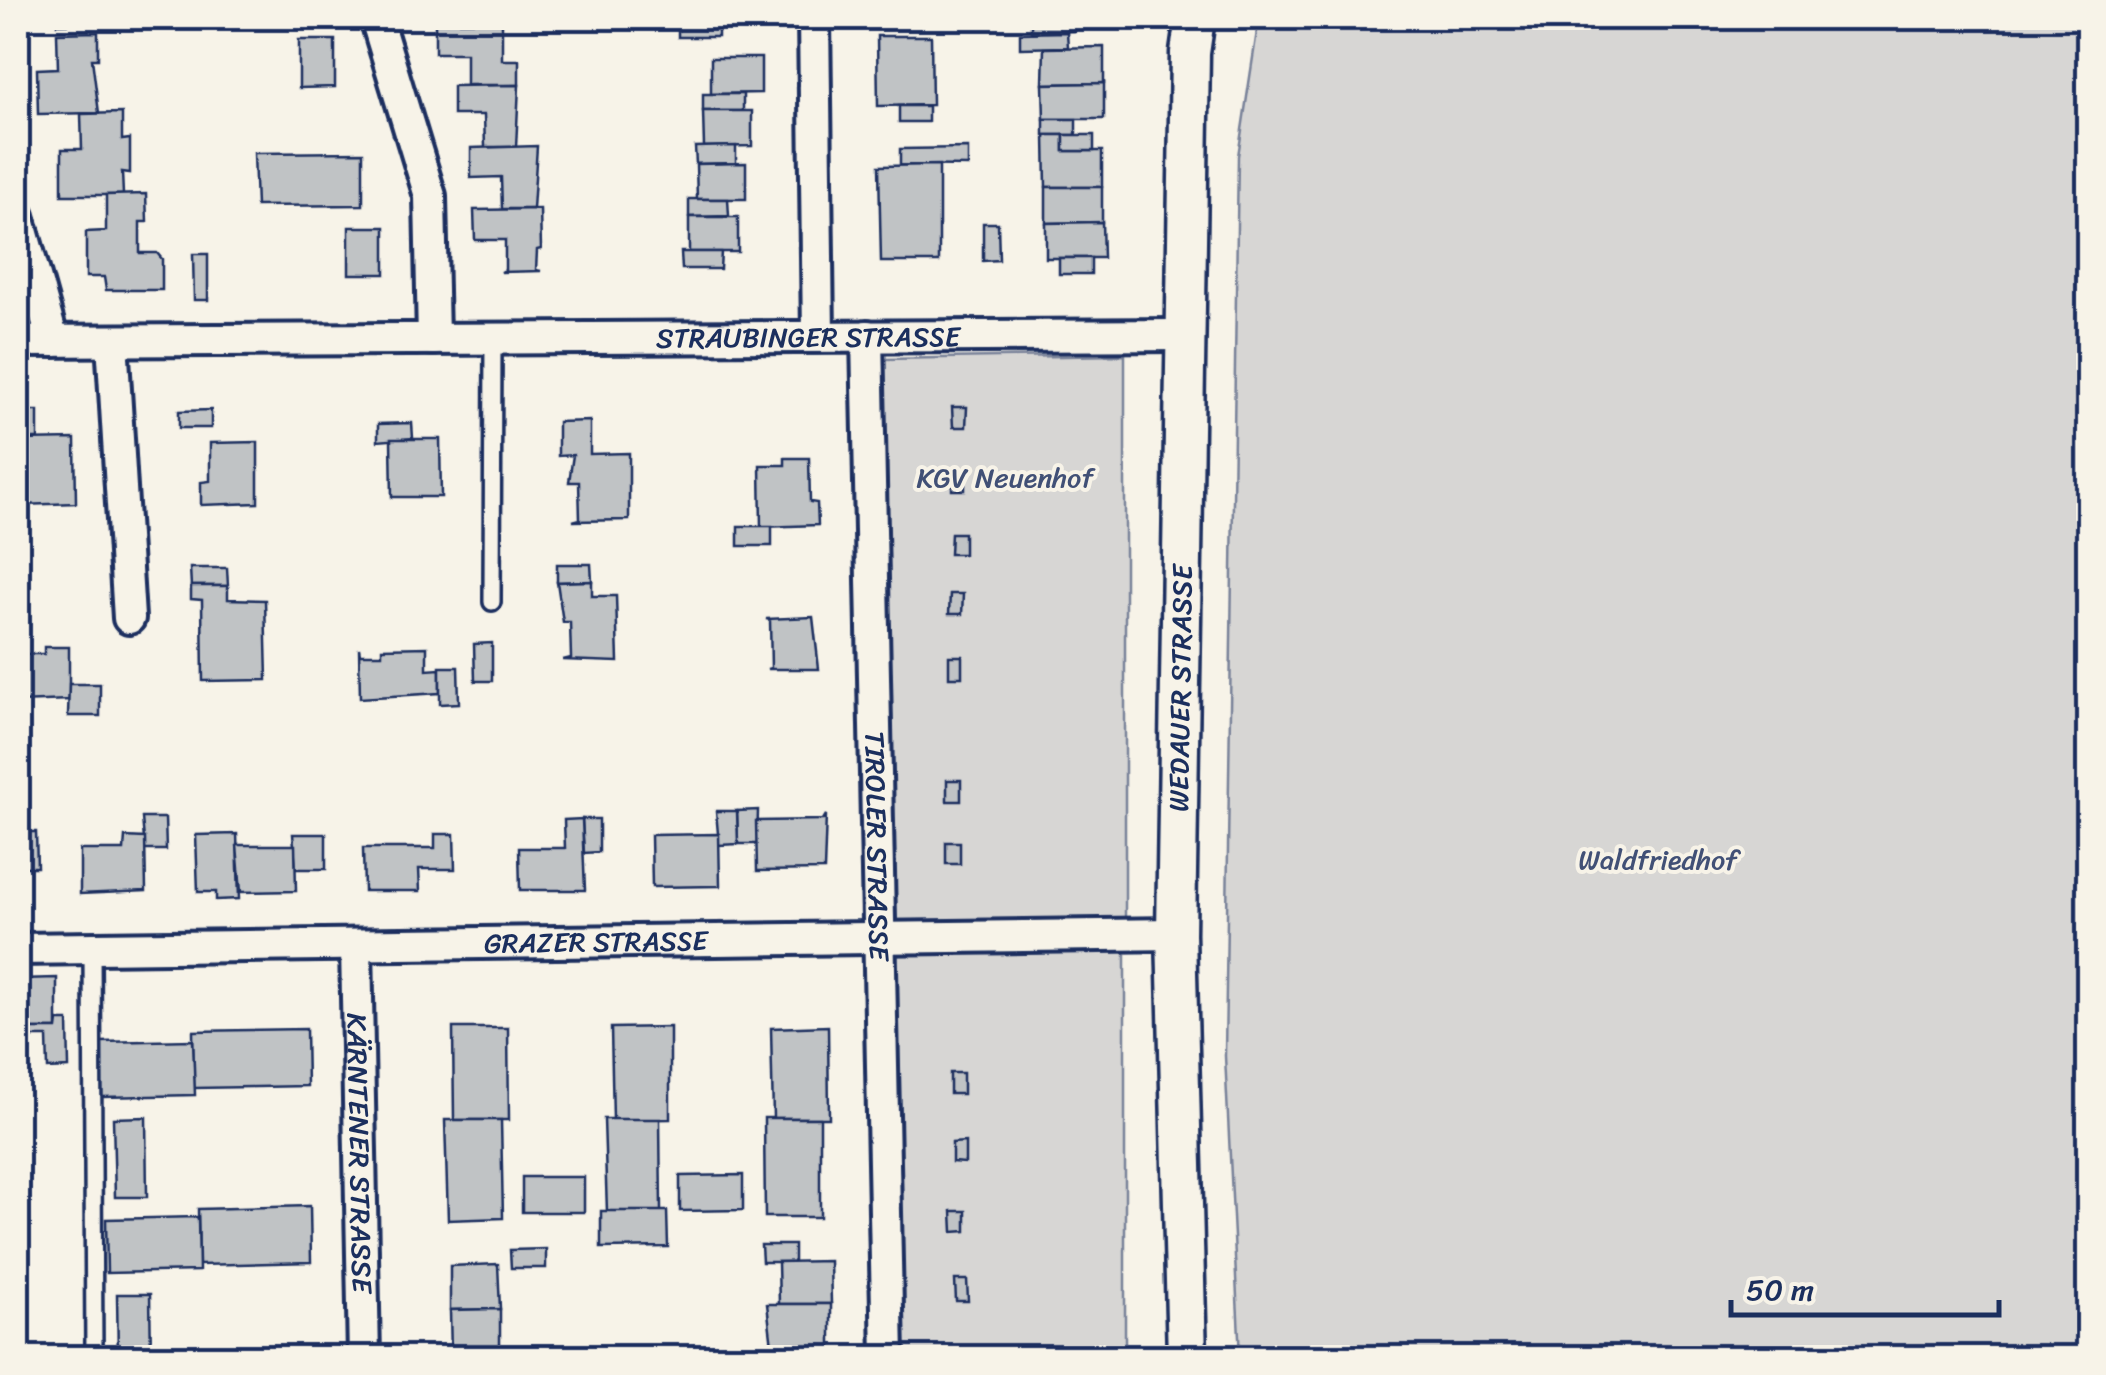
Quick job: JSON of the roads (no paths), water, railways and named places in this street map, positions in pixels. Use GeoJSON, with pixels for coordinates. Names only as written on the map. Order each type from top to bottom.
{"type":"FeatureCollection","features":[{"type":"Feature","properties":{"kind":"street"},"geometry":{"type":"LineString","coordinates":[[376,18],[430,196],[432,338]]}},
{"type":"Feature","properties":{"kind":"street"},"geometry":{"type":"LineString","coordinates":[[814,18],[818,336]]}},
{"type":"Feature","properties":{"kind":"street","name":"WEDAUER STRASSE"},"geometry":{"type":"LineString","coordinates":[[1187,1358],[1176,934],[1182,335],[1190,54],[1195,18]]}},
{"type":"Feature","properties":{"kind":"street"},"geometry":{"type":"LineString","coordinates":[[18,216],[52,341]]}},
{"type":"Feature","properties":{"kind":"street","name":"STRAUBINGER STRASSE"},"geometry":{"type":"LineString","coordinates":[[18,341],[1182,335]]}},
{"type":"Feature","properties":{"kind":"street","name":"TIROLER STRASSE"},"geometry":{"type":"LineString","coordinates":[[868,336],[888,1358]]}},
{"type":"Feature","properties":{"kind":"street"},"geometry":{"type":"LineString","coordinates":[[112,341],[129,618]]}},
{"type":"Feature","properties":{"kind":"street","name":"GRAZER STRASSE"},"geometry":{"type":"LineString","coordinates":[[18,949],[881,941],[1176,934]]}},
{"type":"Feature","properties":{"kind":"street","name":"KÄRNTENER STRASSE"},"geometry":{"type":"LineString","coordinates":[[356,945],[364,1358]]}},
{"type":"Feature","properties":{"kind":"lane"},"geometry":{"type":"LineString","coordinates":[[492,602],[493,338]]}},
{"type":"Feature","properties":{"kind":"lane"},"geometry":{"type":"LineString","coordinates":[[92,948],[94,1358]]}},
{"type":"Feature","properties":{"kind":"park label","name":"KGV Neuenhof"},"geometry":{"type":"Point","coordinates":[1005,477]}},
{"type":"Feature","properties":{"kind":"park label","name":"Waldfriedhof"},"geometry":{"type":"Point","coordinates":[1658,859]}}]}
